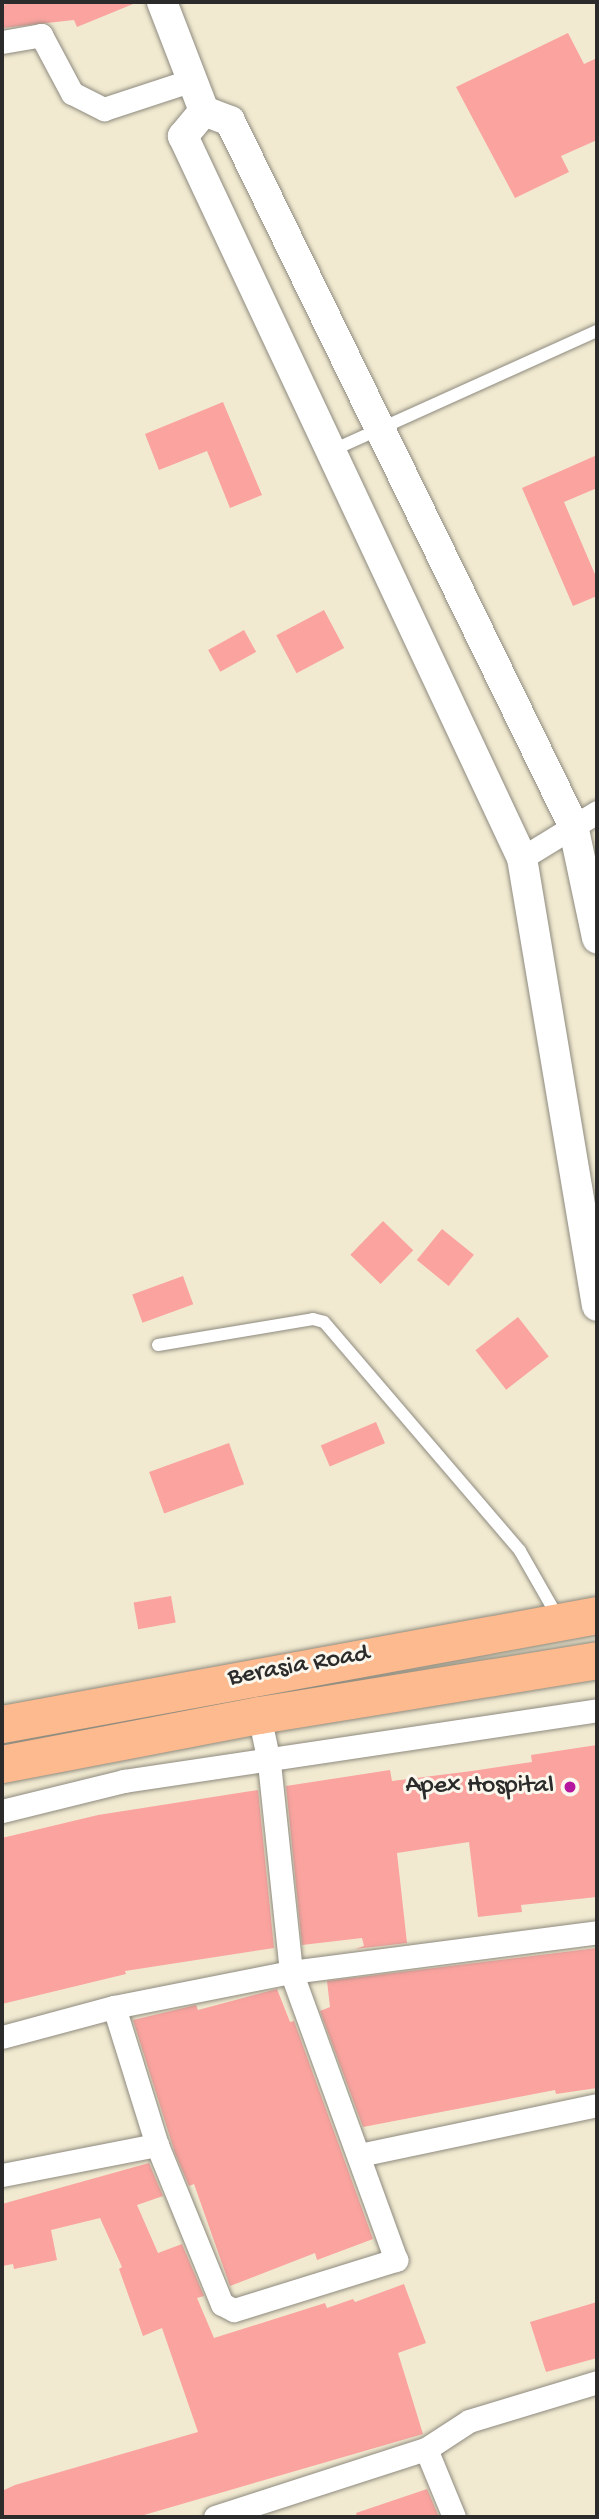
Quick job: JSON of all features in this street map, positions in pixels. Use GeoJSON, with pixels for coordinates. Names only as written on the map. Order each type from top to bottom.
{"type":"FeatureCollection","features":[{"type":"Feature","properties":{"kind":"main road","name":"Berasia Road"},"geometry":{"type":"LineString","coordinates":[[2,1724],[597,1615]]}},
{"type":"Feature","properties":{"kind":"main road","name":"Berasia Road"},"geometry":{"type":"LineString","coordinates":[[2,1765],[259,1715],[597,1660]]}},
{"type":"Feature","properties":{"kind":"street"},"geometry":{"type":"LineString","coordinates":[[162,2],[204,111],[230,121],[381,429],[585,819],[597,938]]}},
{"type":"Feature","properties":{"kind":"street"},"geometry":{"type":"LineString","coordinates":[[2,42],[41,35],[72,93],[104,109],[192,80]]}},
{"type":"Feature","properties":{"kind":"street"},"geometry":{"type":"LineString","coordinates":[[204,111],[183,135],[522,858],[597,1306]]}},
{"type":"Feature","properties":{"kind":"street"},"geometry":{"type":"LineString","coordinates":[[522,858],[585,819]]}},
{"type":"Feature","properties":{"kind":"street"},"geometry":{"type":"LineString","coordinates":[[2,1811],[124,1781],[269,1762],[597,1710]]}},
{"type":"Feature","properties":{"kind":"street"},"geometry":{"type":"LineString","coordinates":[[114,2007],[157,2146],[222,2304],[234,2310],[396,2260],[360,2155],[290,1972],[269,1762],[259,1715]]}},
{"type":"Feature","properties":{"kind":"street"},"geometry":{"type":"LineString","coordinates":[[2,2037],[114,2007],[290,1972],[597,1932]]}},
{"type":"Feature","properties":{"kind":"street"},"geometry":{"type":"LineString","coordinates":[[360,2155],[597,2105]]}},
{"type":"Feature","properties":{"kind":"street"},"geometry":{"type":"LineString","coordinates":[[2,2175],[157,2146]]}},
{"type":"Feature","properties":{"kind":"street"},"geometry":{"type":"LineString","coordinates":[[215,2517],[426,2449],[469,2421],[597,2382]]}},
{"type":"Feature","properties":{"kind":"street"},"geometry":{"type":"LineString","coordinates":[[426,2449],[454,2517]]}},
{"type":"Feature","properties":{"kind":"lane"},"geometry":{"type":"LineString","coordinates":[[333,450],[597,331]]}},
{"type":"Feature","properties":{"kind":"lane"},"geometry":{"type":"LineString","coordinates":[[158,1345],[313,1319],[324,1322],[520,1551],[560,1621]]}},
{"type":"Feature","properties":{"kind":"building"},"geometry":{"type":"Polygon","coordinates":[[[17,2],[138,2],[77,27],[74,20],[2,28],[2,5],[17,2]]]}},
{"type":"Feature","properties":{"kind":"building"},"geometry":{"type":"Polygon","coordinates":[[[568,33],[584,64],[597,58],[597,140],[561,156],[569,172],[515,198],[456,87],[568,33]]]}},
{"type":"Feature","properties":{"kind":"building"},"geometry":{"type":"Polygon","coordinates":[[[223,402],[262,495],[230,508],[207,451],[159,470],[145,434],[223,402]]]}},
{"type":"Feature","properties":{"kind":"building"},"geometry":{"type":"Polygon","coordinates":[[[597,455],[597,488],[564,502],[597,579],[597,596],[573,606],[522,488],[597,455]]]}},
{"type":"Feature","properties":{"kind":"building"},"geometry":{"type":"Polygon","coordinates":[[[324,610],[344,648],[297,673],[276,635],[324,610]]]}},
{"type":"Feature","properties":{"kind":"building"},"geometry":{"type":"Polygon","coordinates":[[[244,630],[256,652],[220,672],[208,650],[244,630]]]}},
{"type":"Feature","properties":{"kind":"building"},"geometry":{"type":"Polygon","coordinates":[[[383,1221],[413,1250],[381,1284],[350,1255],[383,1221]]]}},
{"type":"Feature","properties":{"kind":"building"},"geometry":{"type":"Polygon","coordinates":[[[442,1229],[474,1255],[449,1286],[417,1260],[442,1229]]]}},
{"type":"Feature","properties":{"kind":"building"},"geometry":{"type":"Polygon","coordinates":[[[183,1276],[193,1304],[143,1323],[132,1294],[183,1276]]]}},
{"type":"Feature","properties":{"kind":"building"},"geometry":{"type":"Polygon","coordinates":[[[518,1317],[549,1356],[506,1390],[475,1350],[518,1317]]]}},
{"type":"Feature","properties":{"kind":"building"},"geometry":{"type":"Polygon","coordinates":[[[376,1422],[385,1443],[330,1467],[321,1445],[376,1422]]]}},
{"type":"Feature","properties":{"kind":"building"},"geometry":{"type":"Polygon","coordinates":[[[229,1443],[244,1484],[164,1513],[149,1472],[229,1443]]]}},
{"type":"Feature","properties":{"kind":"building"},"geometry":{"type":"Polygon","coordinates":[[[171,1596],[176,1623],[138,1629],[134,1603],[171,1596]]]}},
{"type":"Feature","properties":{"kind":"building"},"geometry":{"type":"Polygon","coordinates":[[[597,1745],[597,1897],[521,1905],[522,1912],[478,1917],[469,1842],[397,1853],[407,1943],[355,1949],[364,1946],[362,1938],[302,1945],[286,1786],[390,1770],[392,1781],[472,1771],[532,1762],[531,1755],[597,1745]]]}},
{"type":"Feature","properties":{"kind":"building"},"geometry":{"type":"Polygon","coordinates":[[[258,1790],[274,1948],[125,1971],[126,1974],[2,2004],[2,1838],[98,1815],[258,1790]]]}},
{"type":"Feature","properties":{"kind":"building"},"geometry":{"type":"Polygon","coordinates":[[[597,1948],[597,2088],[556,2094],[555,2090],[363,2127],[320,2011],[330,2007],[327,1981],[597,1948]]]}},
{"type":"Feature","properties":{"kind":"building"},"geometry":{"type":"Polygon","coordinates":[[[277,1989],[290,2022],[294,2021],[373,2239],[317,2260],[315,2253],[230,2286],[194,2184],[189,2186],[175,2153],[133,2020],[196,2005],[198,2010],[277,1989]]]}},
{"type":"Feature","properties":{"kind":"building"},"geometry":{"type":"Polygon","coordinates":[[[149,2163],[163,2196],[137,2205],[158,2253],[182,2244],[204,2296],[197,2298],[214,2338],[325,2303],[327,2308],[353,2299],[355,2302],[404,2284],[426,2343],[398,2353],[423,2434],[137,2517],[2,2517],[2,2491],[15,2485],[198,2432],[162,2328],[143,2336],[119,2269],[122,2267],[100,2218],[51,2230],[57,2260],[14,2269],[13,2264],[2,2266],[2,2204],[149,2163]]]}},
{"type":"Feature","properties":{"kind":"building"},"geometry":{"type":"Polygon","coordinates":[[[597,2302],[597,2358],[546,2372],[530,2322],[597,2302]]]}},
{"type":"Feature","properties":{"kind":"building"},"geometry":{"type":"Polygon","coordinates":[[[427,2489],[439,2517],[357,2517],[356,2513],[427,2489]]]}},
{"type":"Feature","properties":{"kind":"place","name":"Apex Hospital"},"geometry":{"type":"Point","coordinates":[570,1787]}}]}
